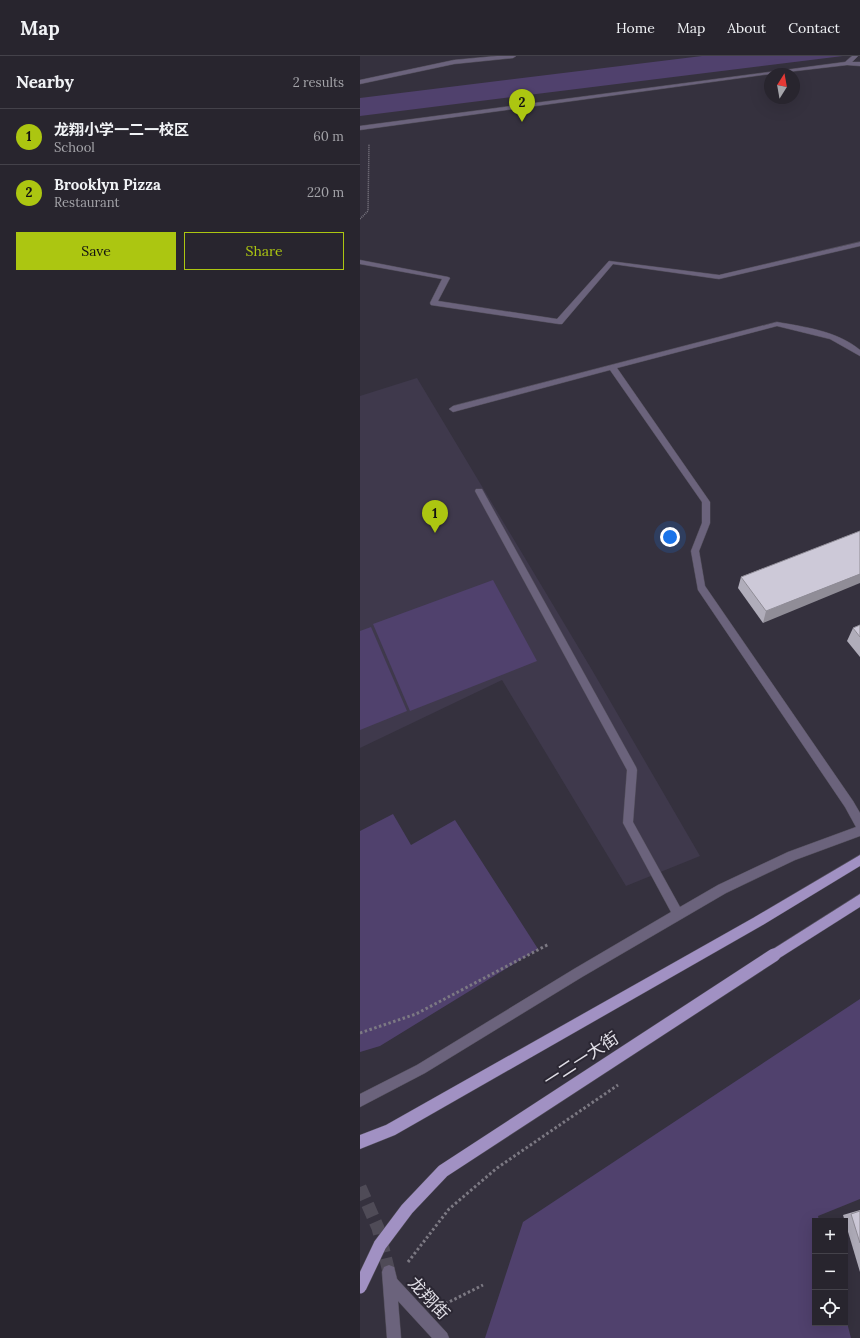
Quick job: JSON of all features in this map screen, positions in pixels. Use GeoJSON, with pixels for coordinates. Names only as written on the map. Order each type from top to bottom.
{"type":"FeatureCollection","features":[{"type":"Feature","properties":{"kind":"main road","name":"一二一大街"},"geometry":{"type":"LineString","coordinates":[[360,1142],[390,1130],[860,860]]}},
{"type":"Feature","properties":{"kind":"main road","name":"一二一大街"},"geometry":{"type":"LineString","coordinates":[[360,1287],[380,1245],[407,1209],[443,1171],[860,900]]}},
{"type":"Feature","properties":{"kind":"street"},"geometry":{"type":"LineString","coordinates":[[360,82],[454,62],[513,56]]}},
{"type":"Feature","properties":{"kind":"street"},"geometry":{"type":"LineString","coordinates":[[847,63],[855,56]]}},
{"type":"Feature","properties":{"kind":"street"},"geometry":{"type":"LineString","coordinates":[[360,128],[847,63],[860,64]]}},
{"type":"Feature","properties":{"kind":"street"},"geometry":{"type":"LineString","coordinates":[[360,262],[446,278],[434,303],[559,322],[611,262],[719,277],[860,244]]}},
{"type":"Feature","properties":{"kind":"street"},"geometry":{"type":"LineString","coordinates":[[453,409],[777,324],[817,332],[853,347],[860,354]]}},
{"type":"Feature","properties":{"kind":"street"},"geometry":{"type":"LineString","coordinates":[[612,367],[706,502],[706,523],[695,551],[701,587],[849,804],[860,824]]}},
{"type":"Feature","properties":{"kind":"street"},"geometry":{"type":"LineString","coordinates":[[479,491],[632,770],[628,823],[678,914]]}},
{"type":"Feature","properties":{"kind":"street"},"geometry":{"type":"LineString","coordinates":[[360,1101],[421,1070],[578,973],[722,889],[792,856],[860,831]]}},
{"type":"Feature","properties":{"kind":"street"},"geometry":{"type":"LineString","coordinates":[[390,1277],[394,1338]]}},
{"type":"Feature","properties":{"kind":"street","name":"龙翔街"},"geometry":{"type":"LineString","coordinates":[[390,1277],[442,1338]]}},
{"type":"Feature","properties":{"kind":"path"},"geometry":{"type":"LineString","coordinates":[[360,219],[368,211],[369,142],[378,125]]}},
{"type":"Feature","properties":{"kind":"path"},"geometry":{"type":"LineString","coordinates":[[360,1033],[416,1014],[549,944]]}},
{"type":"Feature","properties":{"kind":"path"},"geometry":{"type":"LineString","coordinates":[[390,1277],[425,1242],[448,1209],[497,1168],[622,1083]]}},
{"type":"Feature","properties":{"kind":"path"},"geometry":{"type":"LineString","coordinates":[[422,1316],[484,1285]]}},
{"type":"Feature","properties":{"kind":"shaded area"},"geometry":{"type":"Polygon","coordinates":[[[702,56],[843,56],[360,116],[360,98],[702,56]]]}},
{"type":"Feature","properties":{"kind":"shaded area"},"geometry":{"type":"Polygon","coordinates":[[[417,378],[592,670],[700,856],[626,886],[502,680],[360,748],[360,396],[417,378]]]}},
{"type":"Feature","properties":{"kind":"shaded area"},"geometry":{"type":"Polygon","coordinates":[[[493,580],[537,661],[410,711],[373,624],[493,580]]]}},
{"type":"Feature","properties":{"kind":"shaded area"},"geometry":{"type":"Polygon","coordinates":[[[371,627],[407,711],[360,730],[360,631],[371,627]]]}},
{"type":"Feature","properties":{"kind":"shaded area"},"geometry":{"type":"Polygon","coordinates":[[[393,814],[411,845],[455,820],[538,949],[380,1046],[360,1052],[360,831],[393,814]]]}},
{"type":"Feature","properties":{"kind":"shaded area"},"geometry":{"type":"Polygon","coordinates":[[[860,999],[860,1199],[818,1216],[818,1218],[812,1218],[812,1326],[848,1326],[851,1338],[485,1338],[523,1222],[860,999]]]}},
{"type":"Feature","properties":{"kind":"building"},"geometry":{"type":"Polygon","coordinates":[[[860,531],[860,574],[766,611],[741,577],[860,531]]]}},
{"type":"Feature","properties":{"kind":"building"},"geometry":{"type":"Polygon","coordinates":[[[860,625],[860,637],[853,628],[860,625]]]}},
{"type":"Feature","properties":{"kind":"building"},"geometry":{"type":"Polygon","coordinates":[[[860,1211],[860,1243],[851,1214],[860,1211]]]}},
{"type":"Feature","properties":{"kind":"tunnel"},"geometry":{"type":"LineString","coordinates":[[360,1187],[378,1228],[389,1272]]}},
{"type":"Feature","properties":{"kind":"place","name":"Brooklyn Pizza"},"geometry":{"type":"Point","coordinates":[522,122]}},
{"type":"Feature","properties":{"kind":"place","name":"龙翔小学一二一校区"},"geometry":{"type":"Point","coordinates":[435,533]}}]}
